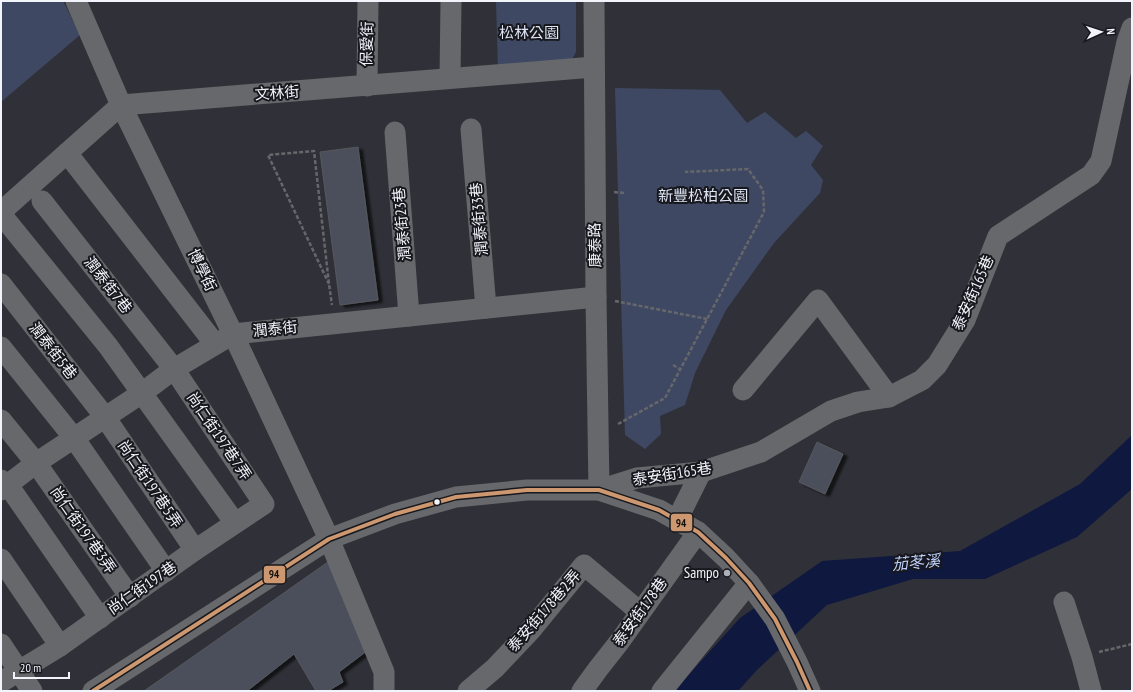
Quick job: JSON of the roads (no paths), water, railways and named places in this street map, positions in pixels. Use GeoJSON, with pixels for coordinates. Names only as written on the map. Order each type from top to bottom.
{"type":"FeatureCollection","features":[{"type":"Feature","properties":{"kind":"street","name":"博學街"},"geometry":{"type":"LineString","coordinates":[[76,1],[224,339],[329,539],[384,681]]}},
{"type":"Feature","properties":{"kind":"street","name":"保愛街"},"geometry":{"type":"LineString","coordinates":[[367,86],[368,1]]}},
{"type":"Feature","properties":{"kind":"street"},"geometry":{"type":"LineString","coordinates":[[450,78],[451,1]]}},
{"type":"Feature","properties":{"kind":"street","name":"康泰路"},"geometry":{"type":"LineString","coordinates":[[594,1],[599,490]]}},
{"type":"Feature","properties":{"kind":"street","name":"泰安街165巷"},"geometry":{"type":"LineString","coordinates":[[599,490],[638,478],[701,472],[761,452],[831,410],[858,402],[889,397],[922,380],[937,365],[965,320],[998,236],[1091,175],[1101,161],[1127,42],[1132,28]]}},
{"type":"Feature","properties":{"kind":"street","name":"文林街"},"geometry":{"type":"LineString","coordinates":[[121,105],[594,67]]}},
{"type":"Feature","properties":{"kind":"street"},"geometry":{"type":"LineString","coordinates":[[121,105],[1,213],[108,346],[235,523]]}},
{"type":"Feature","properties":{"kind":"street","name":"潤泰街33巷"},"geometry":{"type":"LineString","coordinates":[[471,129],[486,308]]}},
{"type":"Feature","properties":{"kind":"street","name":"潤泰街23巷"},"geometry":{"type":"LineString","coordinates":[[395,132],[410,316]]}},
{"type":"Feature","properties":{"kind":"street"},"geometry":{"type":"LineString","coordinates":[[67,153],[224,339]]}},
{"type":"Feature","properties":{"kind":"street","name":"潤泰街7巷"},"geometry":{"type":"LineString","coordinates":[[42,201],[174,369]]}},
{"type":"Feature","properties":{"kind":"street","name":"潤泰街5巷"},"geometry":{"type":"LineString","coordinates":[[1,284],[105,417]]}},
{"type":"Feature","properties":{"kind":"street","name":"潤泰街"},"geometry":{"type":"LineString","coordinates":[[3,485],[142,393],[174,369],[224,339],[334,324],[596,297]]}},
{"type":"Feature","properties":{"kind":"street"},"geometry":{"type":"LineString","coordinates":[[742,390],[818,300],[889,397]]}},
{"type":"Feature","properties":{"kind":"street"},"geometry":{"type":"LineString","coordinates":[[1,347],[74,438],[166,571]]}},
{"type":"Feature","properties":{"kind":"street","name":"尚仁街197巷7弄"},"geometry":{"type":"LineString","coordinates":[[174,369],[264,504]]}},
{"type":"Feature","properties":{"kind":"street","name":"尚仁街197巷5弄"},"geometry":{"type":"LineString","coordinates":[[105,417],[195,550]]}},
{"type":"Feature","properties":{"kind":"street","name":"尚仁街197巷3弄"},"geometry":{"type":"LineString","coordinates":[[1,420],[36,463],[130,597]]}},
{"type":"Feature","properties":{"kind":"street"},"geometry":{"type":"LineString","coordinates":[[677,520],[701,472]]}},
{"type":"Feature","properties":{"kind":"street"},"geometry":{"type":"LineString","coordinates":[[3,485],[100,618]]}},
{"type":"Feature","properties":{"kind":"street"},"geometry":{"type":"LineString","coordinates":[[93,691],[329,539],[395,514],[456,497],[527,490],[599,490],[659,510],[698,532],[726,558],[749,583],[775,619],[810,691]]}},
{"type":"Feature","properties":{"kind":"street","name":"尚仁街197巷"},"geometry":{"type":"LineString","coordinates":[[1,682],[60,646],[195,550],[264,504]]}},
{"type":"Feature","properties":{"kind":"street","name":"泰安街178巷"},"geometry":{"type":"LineString","coordinates":[[582,691],[698,532]]}},
{"type":"Feature","properties":{"kind":"street"},"geometry":{"type":"LineString","coordinates":[[1,559],[60,646]]}},
{"type":"Feature","properties":{"kind":"street","name":"泰安街178巷2弄"},"geometry":{"type":"LineString","coordinates":[[468,691],[495,668],[530,631],[584,565],[640,612]]}},
{"type":"Feature","properties":{"kind":"street"},"geometry":{"type":"LineString","coordinates":[[662,691],[749,583]]}},
{"type":"Feature","properties":{"kind":"street"},"geometry":{"type":"LineString","coordinates":[[1064,602],[1082,657],[1091,691]]}},
{"type":"Feature","properties":{"kind":"street"},"geometry":{"type":"LineString","coordinates":[[1,644],[20,670],[32,691]]}},
{"type":"Feature","properties":{"kind":"water","name":"茄苳溪"},"geometry":{"type":"Polygon","coordinates":[[[1132,435],[1132,489],[1077,537],[985,579],[913,579],[827,605],[757,670],[738,691],[674,691],[740,618],[822,561],[960,551],[1080,484],[1132,435]]]}},
{"type":"Feature","properties":{"kind":"place","name":"Sampo"},"geometry":{"type":"Point","coordinates":[727,573]}},
{"type":"Feature","properties":{"kind":"park label","name":"松林公園"},"geometry":{"type":"Point","coordinates":[529,33]}},
{"type":"Feature","properties":{"kind":"park label","name":"新豐松柏公園"},"geometry":{"type":"Point","coordinates":[703,196]}}]}
